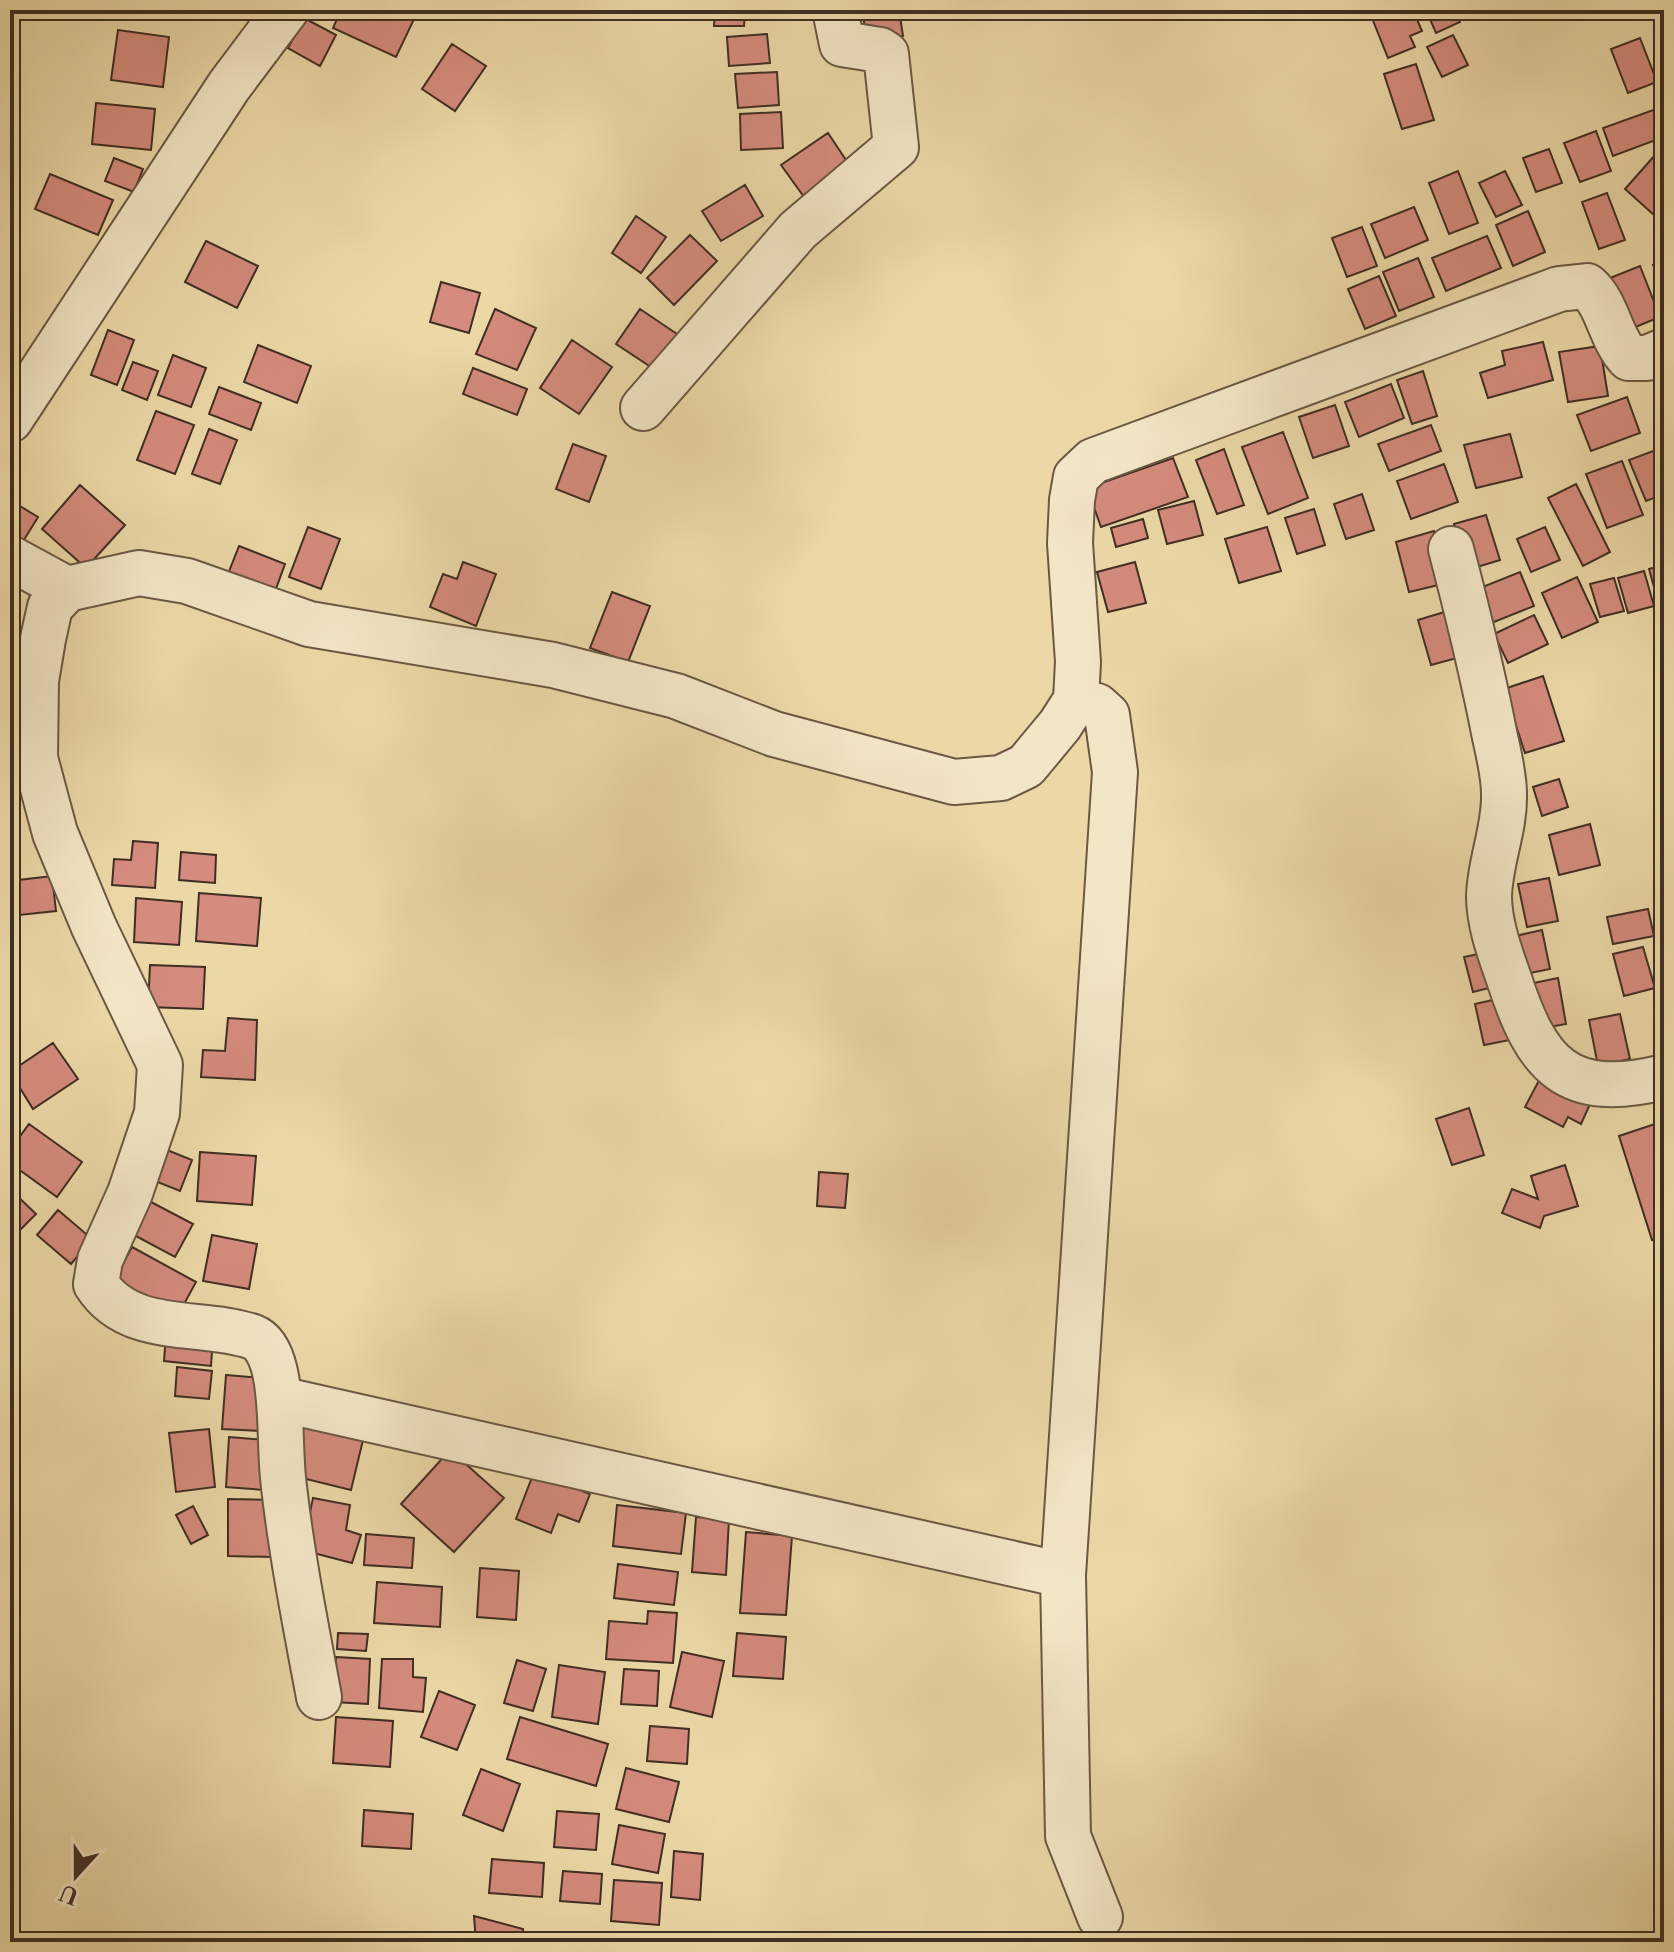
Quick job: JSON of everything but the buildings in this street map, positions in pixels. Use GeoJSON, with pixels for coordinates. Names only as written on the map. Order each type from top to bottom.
{"type":"FeatureCollection","features":[{"type":"Feature","properties":{"kind":"street"},"geometry":{"type":"LineString","coordinates":[[10,420],[229,86],[286,10]]}},
{"type":"Feature","properties":{"kind":"street"},"geometry":{"type":"LineString","coordinates":[[643,408],[798,230],[896,147],[886,54],[880,50],[842,44],[835,10]]}},
{"type":"Feature","properties":{"kind":"street"},"geometry":{"type":"LineString","coordinates":[[319,1697],[284,1486],[279,1399],[269,1355],[253,1337],[157,1322],[115,1303],[96,1284],[100,1260],[130,1193],[157,1113],[160,1065],[94,927],[55,833],[35,758],[36,681],[43,639],[50,607],[67,589],[139,573],[187,581],[309,624],[553,665],[676,696],[774,734],[954,782],[1001,778],[1026,766],[1076,700],[1078,662],[1070,543],[1072,500],[1076,477],[1093,461],[1559,289],[1587,286],[1595,293],[1621,350],[1629,358],[1647,358],[1664,351]]}},
{"type":"Feature","properties":{"kind":"street"},"geometry":{"type":"LineString","coordinates":[[1451,549],[1478,654],[1504,793],[1502,828],[1490,875],[1491,920],[1525,1028],[1556,1068],[1573,1076],[1619,1084],[1664,1077]]}},
{"type":"Feature","properties":{"kind":"street"},"geometry":{"type":"LineString","coordinates":[[10,558],[67,589]]}},
{"type":"Feature","properties":{"kind":"street"},"geometry":{"type":"LineString","coordinates":[[1076,700],[1097,706],[1107,715],[1115,772],[1063,1575],[1068,1836],[1100,1917]]}},
{"type":"Feature","properties":{"kind":"street"},"geometry":{"type":"LineString","coordinates":[[279,1399],[1063,1575]]}}]}
